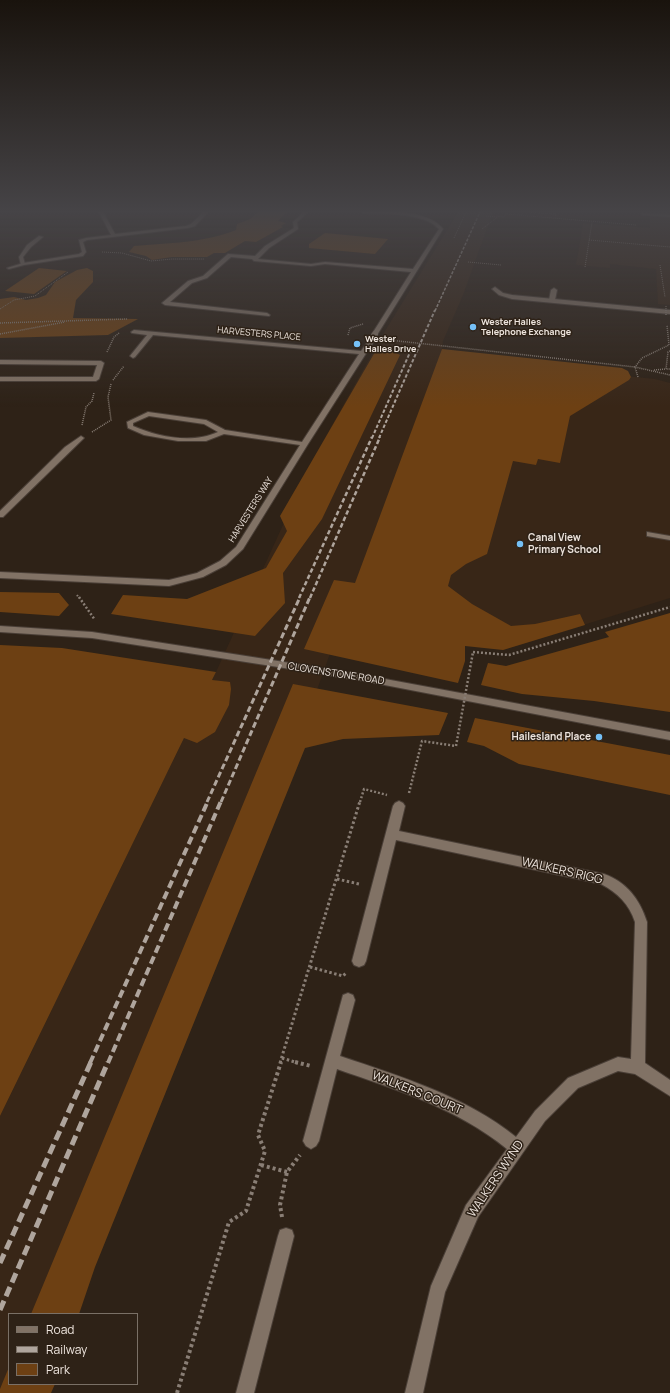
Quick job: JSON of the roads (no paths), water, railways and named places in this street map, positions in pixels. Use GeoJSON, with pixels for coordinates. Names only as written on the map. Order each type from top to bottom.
{"type":"FeatureCollection","features":[{"type":"Feature","properties":{"kind":"street"},"geometry":{"type":"LineString","coordinates":[[206,277],[190,282],[165,303],[267,316]]}},
{"type":"Feature","properties":{"kind":"street","name":"HARVESTERS WAY"},"geometry":{"type":"LineString","coordinates":[[0,575],[169,583],[200,575],[223,563],[239,549],[410,277]]}},
{"type":"Feature","properties":{"kind":"street"},"geometry":{"type":"LineString","coordinates":[[495,289],[501,294],[512,297],[552,300],[668,314]]}},
{"type":"Feature","properties":{"kind":"street"},"geometry":{"type":"LineString","coordinates":[[552,300],[554,290]]}},
{"type":"Feature","properties":{"kind":"street","name":"HARVESTERS PLACE"},"geometry":{"type":"LineString","coordinates":[[134,332],[363,353]]}},
{"type":"Feature","properties":{"kind":"street"},"geometry":{"type":"LineString","coordinates":[[133,356],[152,333]]}},
{"type":"Feature","properties":{"kind":"street"},"geometry":{"type":"LineString","coordinates":[[0,362],[101,363],[96,379],[0,379]]}},
{"type":"Feature","properties":{"kind":"street"},"geometry":{"type":"LineString","coordinates":[[223,432],[208,439],[193,441],[139,433],[130,428],[130,422],[148,414],[206,422],[223,432],[304,444]]}},
{"type":"Feature","properties":{"kind":"street"},"geometry":{"type":"LineString","coordinates":[[0,515],[81,438]]}},
{"type":"Feature","properties":{"kind":"street"},"geometry":{"type":"LineString","coordinates":[[68,449],[79,451]]}},
{"type":"Feature","properties":{"kind":"street"},"geometry":{"type":"LineString","coordinates":[[650,534],[670,538]]}},
{"type":"Feature","properties":{"kind":"street","name":"CLOVENSTONE ROAD"},"geometry":{"type":"LineString","coordinates":[[0,630],[92,635],[114,638],[369,679],[670,736]]}},
{"type":"Feature","properties":{"kind":"street"},"geometry":{"type":"LineString","coordinates":[[358,961],[399,806]]}},
{"type":"Feature","properties":{"kind":"street","name":"WALKERS RIGG"},"geometry":{"type":"LineString","coordinates":[[392,834],[604,879],[618,886],[629,896],[637,907],[641,922],[638,1067]]}},
{"type":"Feature","properties":{"kind":"street"},"geometry":{"type":"LineString","coordinates":[[311,1141],[348,1000]]}},
{"type":"Feature","properties":{"kind":"street","name":"WALKERS WYND"},"geometry":{"type":"LineString","coordinates":[[414,1393],[437,1292],[472,1211],[540,1116],[573,1083],[618,1064],[638,1067],[670,1089]]}},
{"type":"Feature","properties":{"kind":"street","name":"WALKERS COURT"},"geometry":{"type":"LineString","coordinates":[[331,1066],[442,1100],[482,1120],[500,1132],[517,1148]]}},
{"type":"Feature","properties":{"kind":"street"},"geometry":{"type":"LineString","coordinates":[[245,1393],[286,1236]]}},
{"type":"Feature","properties":{"kind":"railway"},"geometry":{"type":"LineString","coordinates":[[435,311],[450,277]]}},
{"type":"Feature","properties":{"kind":"railway"},"geometry":{"type":"LineString","coordinates":[[379,438],[435,310]]}},
{"type":"Feature","properties":{"kind":"railway"},"geometry":{"type":"LineString","coordinates":[[372,438],[411,350]]}},
{"type":"Feature","properties":{"kind":"railway"},"geometry":{"type":"LineString","coordinates":[[299,598],[372,437]]}},
{"type":"Feature","properties":{"kind":"railway"},"geometry":{"type":"LineString","coordinates":[[310,598],[380,437]]}},
{"type":"Feature","properties":{"kind":"railway"},"geometry":{"type":"LineString","coordinates":[[207,802],[300,597]]}},
{"type":"Feature","properties":{"kind":"railway"},"geometry":{"type":"LineString","coordinates":[[221,802],[310,597]]}},
{"type":"Feature","properties":{"kind":"railway"},"geometry":{"type":"LineString","coordinates":[[90,1063],[208,801]]}},
{"type":"Feature","properties":{"kind":"railway"},"geometry":{"type":"LineString","coordinates":[[108,1063],[221,801]]}},
{"type":"Feature","properties":{"kind":"railway"},"geometry":{"type":"LineString","coordinates":[[0,1263],[91,1062]]}},
{"type":"Feature","properties":{"kind":"railway"},"geometry":{"type":"LineString","coordinates":[[0,1310],[108,1062]]}},
{"type":"Feature","properties":{"kind":"place","name":"Wester Hailes Telephone Exchange"},"geometry":{"type":"Point","coordinates":[473,327]}},
{"type":"Feature","properties":{"kind":"place","name":"Wester Hailes Drive"},"geometry":{"type":"Point","coordinates":[357,344]}},
{"type":"Feature","properties":{"kind":"place","name":"Canal View Primary School"},"geometry":{"type":"Point","coordinates":[520,544]}},
{"type":"Feature","properties":{"kind":"place","name":"Hailesland Place"},"geometry":{"type":"Point","coordinates":[599,737]}}]}
